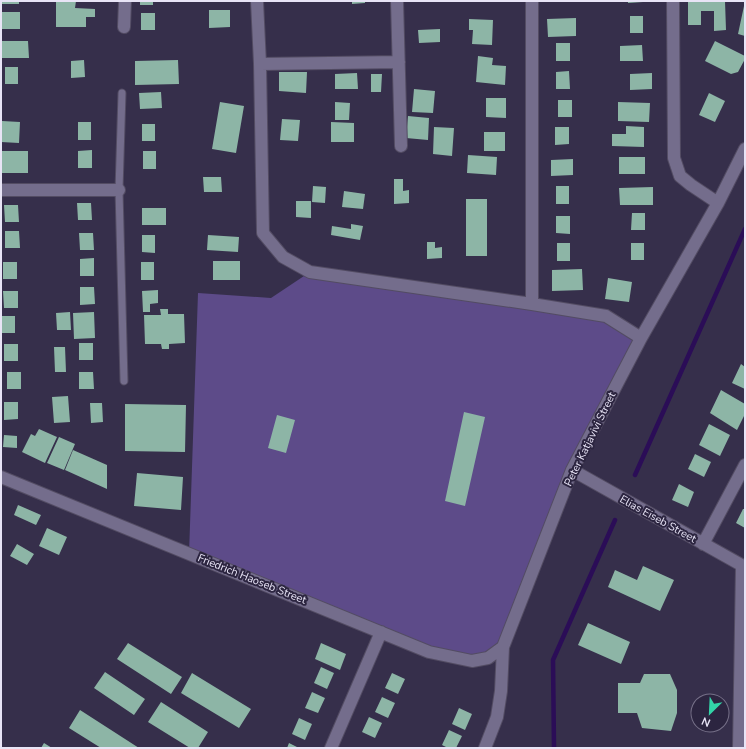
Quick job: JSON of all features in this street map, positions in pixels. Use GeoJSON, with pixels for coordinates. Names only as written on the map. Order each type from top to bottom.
{"type":"FeatureCollection","features":[{"type":"Feature","properties":{"kind":"street"},"geometry":{"type":"LineString","coordinates":[[124,27],[125,1]]}},
{"type":"Feature","properties":{"kind":"street"},"geometry":{"type":"LineString","coordinates":[[257,1],[260,64],[263,233],[283,257],[310,272],[606,316],[641,338]]}},
{"type":"Feature","properties":{"kind":"street"},"geometry":{"type":"LineString","coordinates":[[397,1],[401,146]]}},
{"type":"Feature","properties":{"kind":"street"},"geometry":{"type":"LineString","coordinates":[[532,1],[532,304]]}},
{"type":"Feature","properties":{"kind":"street"},"geometry":{"type":"LineString","coordinates":[[673,1],[674,158],[680,176],[718,203]]}},
{"type":"Feature","properties":{"kind":"street"},"geometry":{"type":"LineString","coordinates":[[260,64],[399,62]]}},
{"type":"Feature","properties":{"kind":"street","name":"Peter Katjavivi Street"},"geometry":{"type":"LineString","coordinates":[[485,748],[497,717],[501,691],[503,647],[572,470],[641,338],[718,203],[745,149]]}},
{"type":"Feature","properties":{"kind":"street"},"geometry":{"type":"LineString","coordinates":[[1,190],[119,190]]}},
{"type":"Feature","properties":{"kind":"street"},"geometry":{"type":"LineString","coordinates":[[704,544],[745,465]]}},
{"type":"Feature","properties":{"kind":"street","name":"Elias Eiseb Street"},"geometry":{"type":"LineString","coordinates":[[572,470],[743,566]]}},
{"type":"Feature","properties":{"kind":"street","name":"Friedrich Haoseb Street"},"geometry":{"type":"LineString","coordinates":[[1,477],[429,652],[472,661],[488,658],[503,647]]}},
{"type":"Feature","properties":{"kind":"street"},"geometry":{"type":"LineString","coordinates":[[739,748],[743,566]]}},
{"type":"Feature","properties":{"kind":"street"},"geometry":{"type":"LineString","coordinates":[[331,748],[381,632]]}},
{"type":"Feature","properties":{"kind":"lane"},"geometry":{"type":"LineString","coordinates":[[122,93],[119,190],[124,381]]}},
{"type":"Feature","properties":{"kind":"shaded area"},"geometry":{"type":"Polygon","coordinates":[[[310,272],[606,316],[641,338],[572,470],[503,647],[488,658],[429,652],[189,554],[198,293],[271,298],[310,272]]]}},
{"type":"Feature","properties":{"kind":"building"},"geometry":{"type":"Polygon","coordinates":[[[2,1],[19,1],[19,4],[2,4],[2,1]]]}},
{"type":"Feature","properties":{"kind":"building"},"geometry":{"type":"Polygon","coordinates":[[[56,1],[76,1],[75,8],[95,9],[95,17],[86,17],[86,27],[56,27],[56,1]]]}},
{"type":"Feature","properties":{"kind":"building"},"geometry":{"type":"Polygon","coordinates":[[[140,1],[153,1],[153,5],[140,5],[140,1]]]}},
{"type":"Feature","properties":{"kind":"building"},"geometry":{"type":"Polygon","coordinates":[[[352,1],[365,1],[365,3],[352,4],[352,1]]]}},
{"type":"Feature","properties":{"kind":"building"},"geometry":{"type":"Polygon","coordinates":[[[628,1],[643,1],[643,2],[628,3],[628,1]]]}},
{"type":"Feature","properties":{"kind":"building"},"geometry":{"type":"Polygon","coordinates":[[[688,1],[725,1],[726,30],[714,31],[714,11],[701,11],[701,25],[688,25],[688,1]]]}},
{"type":"Feature","properties":{"kind":"building"},"geometry":{"type":"Polygon","coordinates":[[[745,6],[745,36],[738,34],[745,6]]]}},
{"type":"Feature","properties":{"kind":"building"},"geometry":{"type":"Polygon","coordinates":[[[209,10],[230,10],[230,27],[209,28],[209,10]]]}},
{"type":"Feature","properties":{"kind":"building"},"geometry":{"type":"Polygon","coordinates":[[[1,12],[20,12],[20,29],[1,29],[1,12]]]}},
{"type":"Feature","properties":{"kind":"building"},"geometry":{"type":"Polygon","coordinates":[[[141,13],[155,13],[155,30],[141,30],[141,13]]]}},
{"type":"Feature","properties":{"kind":"building"},"geometry":{"type":"Polygon","coordinates":[[[630,16],[643,16],[643,33],[630,33],[630,16]]]}},
{"type":"Feature","properties":{"kind":"building"},"geometry":{"type":"Polygon","coordinates":[[[576,18],[576,36],[548,37],[547,19],[576,18]]]}},
{"type":"Feature","properties":{"kind":"building"},"geometry":{"type":"Polygon","coordinates":[[[469,19],[493,20],[492,45],[472,44],[473,30],[469,30],[469,19]]]}},
{"type":"Feature","properties":{"kind":"building"},"geometry":{"type":"Polygon","coordinates":[[[440,29],[440,42],[419,43],[418,30],[440,29]]]}},
{"type":"Feature","properties":{"kind":"building"},"geometry":{"type":"Polygon","coordinates":[[[1,41],[28,41],[29,58],[1,58],[1,41]]]}},
{"type":"Feature","properties":{"kind":"building"},"geometry":{"type":"Polygon","coordinates":[[[715,41],[745,56],[745,59],[738,72],[731,74],[705,61],[715,41]]]}},
{"type":"Feature","properties":{"kind":"building"},"geometry":{"type":"Polygon","coordinates":[[[556,43],[570,43],[570,61],[556,61],[556,43]]]}},
{"type":"Feature","properties":{"kind":"building"},"geometry":{"type":"Polygon","coordinates":[[[642,45],[643,61],[620,61],[620,46],[642,45]]]}},
{"type":"Feature","properties":{"kind":"building"},"geometry":{"type":"Polygon","coordinates":[[[478,56],[493,58],[492,65],[506,66],[505,85],[476,82],[478,56]]]}},
{"type":"Feature","properties":{"kind":"building"},"geometry":{"type":"Polygon","coordinates":[[[84,60],[85,77],[71,78],[71,61],[84,60]]]}},
{"type":"Feature","properties":{"kind":"building"},"geometry":{"type":"Polygon","coordinates":[[[178,60],[179,84],[135,85],[135,61],[178,60]]]}},
{"type":"Feature","properties":{"kind":"building"},"geometry":{"type":"Polygon","coordinates":[[[5,67],[18,67],[18,84],[5,84],[5,67]]]}},
{"type":"Feature","properties":{"kind":"building"},"geometry":{"type":"Polygon","coordinates":[[[569,71],[570,89],[556,89],[556,72],[569,71]]]}},
{"type":"Feature","properties":{"kind":"building"},"geometry":{"type":"Polygon","coordinates":[[[279,72],[307,72],[306,93],[279,91],[279,72]]]}},
{"type":"Feature","properties":{"kind":"building"},"geometry":{"type":"Polygon","coordinates":[[[357,73],[358,89],[335,89],[335,74],[357,73]]]}},
{"type":"Feature","properties":{"kind":"building"},"geometry":{"type":"Polygon","coordinates":[[[652,73],[652,89],[630,90],[630,74],[652,73]]]}},
{"type":"Feature","properties":{"kind":"building"},"geometry":{"type":"Polygon","coordinates":[[[371,74],[382,74],[381,92],[371,92],[371,74]]]}},
{"type":"Feature","properties":{"kind":"building"},"geometry":{"type":"Polygon","coordinates":[[[414,89],[435,91],[433,113],[412,112],[414,89]]]}},
{"type":"Feature","properties":{"kind":"building"},"geometry":{"type":"Polygon","coordinates":[[[161,92],[162,108],[140,109],[139,93],[161,92]]]}},
{"type":"Feature","properties":{"kind":"building"},"geometry":{"type":"Polygon","coordinates":[[[709,93],[725,101],[715,122],[699,115],[709,93]]]}},
{"type":"Feature","properties":{"kind":"building"},"geometry":{"type":"Polygon","coordinates":[[[486,98],[506,98],[506,118],[486,117],[486,98]]]}},
{"type":"Feature","properties":{"kind":"building"},"geometry":{"type":"Polygon","coordinates":[[[558,100],[572,100],[572,117],[558,117],[558,100]]]}},
{"type":"Feature","properties":{"kind":"building"},"geometry":{"type":"Polygon","coordinates":[[[220,102],[244,106],[236,153],[212,149],[220,102]]]}},
{"type":"Feature","properties":{"kind":"building"},"geometry":{"type":"Polygon","coordinates":[[[335,102],[350,103],[349,120],[335,120],[335,102]]]}},
{"type":"Feature","properties":{"kind":"building"},"geometry":{"type":"Polygon","coordinates":[[[618,102],[650,103],[649,122],[618,121],[618,102]]]}},
{"type":"Feature","properties":{"kind":"building"},"geometry":{"type":"Polygon","coordinates":[[[408,116],[429,118],[428,140],[406,138],[408,116]]]}},
{"type":"Feature","properties":{"kind":"building"},"geometry":{"type":"Polygon","coordinates":[[[282,119],[300,120],[298,141],[280,140],[282,119]]]}},
{"type":"Feature","properties":{"kind":"building"},"geometry":{"type":"Polygon","coordinates":[[[2,121],[20,122],[19,143],[1,142],[2,121]]]}},
{"type":"Feature","properties":{"kind":"building"},"geometry":{"type":"Polygon","coordinates":[[[78,122],[91,122],[91,140],[78,140],[78,122]]]}},
{"type":"Feature","properties":{"kind":"building"},"geometry":{"type":"Polygon","coordinates":[[[331,122],[354,123],[354,142],[331,142],[331,122]]]}},
{"type":"Feature","properties":{"kind":"building"},"geometry":{"type":"Polygon","coordinates":[[[142,124],[155,124],[155,141],[142,141],[142,124]]]}},
{"type":"Feature","properties":{"kind":"building"},"geometry":{"type":"Polygon","coordinates":[[[626,126],[644,127],[644,147],[612,146],[612,134],[626,134],[626,126]]]}},
{"type":"Feature","properties":{"kind":"building"},"geometry":{"type":"Polygon","coordinates":[[[434,127],[454,128],[452,156],[433,154],[434,127]]]}},
{"type":"Feature","properties":{"kind":"building"},"geometry":{"type":"Polygon","coordinates":[[[555,127],[569,127],[569,144],[555,145],[555,127]]]}},
{"type":"Feature","properties":{"kind":"building"},"geometry":{"type":"Polygon","coordinates":[[[484,132],[505,132],[505,151],[484,151],[484,132]]]}},
{"type":"Feature","properties":{"kind":"building"},"geometry":{"type":"Polygon","coordinates":[[[92,150],[92,168],[78,168],[78,151],[92,150]]]}},
{"type":"Feature","properties":{"kind":"building"},"geometry":{"type":"Polygon","coordinates":[[[1,151],[28,151],[28,173],[1,173],[1,151]]]}},
{"type":"Feature","properties":{"kind":"building"},"geometry":{"type":"Polygon","coordinates":[[[143,151],[156,151],[156,169],[143,169],[143,151]]]}},
{"type":"Feature","properties":{"kind":"building"},"geometry":{"type":"Polygon","coordinates":[[[468,155],[497,157],[496,175],[467,173],[468,155]]]}},
{"type":"Feature","properties":{"kind":"building"},"geometry":{"type":"Polygon","coordinates":[[[619,157],[645,157],[645,174],[619,174],[619,157]]]}},
{"type":"Feature","properties":{"kind":"building"},"geometry":{"type":"Polygon","coordinates":[[[573,159],[573,175],[551,176],[551,160],[573,159]]]}},
{"type":"Feature","properties":{"kind":"building"},"geometry":{"type":"Polygon","coordinates":[[[203,177],[221,177],[222,192],[204,192],[203,177]]]}},
{"type":"Feature","properties":{"kind":"building"},"geometry":{"type":"Polygon","coordinates":[[[394,179],[403,179],[403,191],[409,190],[409,203],[394,204],[394,179]]]}},
{"type":"Feature","properties":{"kind":"building"},"geometry":{"type":"Polygon","coordinates":[[[313,186],[326,187],[325,203],[312,202],[313,186]]]}},
{"type":"Feature","properties":{"kind":"building"},"geometry":{"type":"Polygon","coordinates":[[[556,186],[569,186],[569,204],[556,204],[556,186]]]}},
{"type":"Feature","properties":{"kind":"building"},"geometry":{"type":"Polygon","coordinates":[[[653,187],[653,205],[620,205],[619,188],[653,187]]]}},
{"type":"Feature","properties":{"kind":"building"},"geometry":{"type":"Polygon","coordinates":[[[344,191],[365,194],[363,209],[342,207],[344,191]]]}},
{"type":"Feature","properties":{"kind":"building"},"geometry":{"type":"Polygon","coordinates":[[[466,199],[487,199],[487,256],[466,256],[466,199]]]}},
{"type":"Feature","properties":{"kind":"building"},"geometry":{"type":"Polygon","coordinates":[[[296,201],[311,201],[311,218],[296,217],[296,201]]]}},
{"type":"Feature","properties":{"kind":"building"},"geometry":{"type":"Polygon","coordinates":[[[77,203],[91,203],[92,220],[78,220],[77,203]]]}},
{"type":"Feature","properties":{"kind":"building"},"geometry":{"type":"Polygon","coordinates":[[[4,205],[18,205],[19,222],[5,222],[4,205]]]}},
{"type":"Feature","properties":{"kind":"building"},"geometry":{"type":"Polygon","coordinates":[[[142,208],[166,208],[166,225],[142,225],[142,208]]]}},
{"type":"Feature","properties":{"kind":"building"},"geometry":{"type":"Polygon","coordinates":[[[632,213],[645,213],[645,230],[631,230],[632,213]]]}},
{"type":"Feature","properties":{"kind":"building"},"geometry":{"type":"Polygon","coordinates":[[[556,216],[570,216],[570,234],[556,233],[556,216]]]}},
{"type":"Feature","properties":{"kind":"building"},"geometry":{"type":"Polygon","coordinates":[[[351,224],[363,226],[360,240],[331,235],[332,226],[351,229],[351,224]]]}},
{"type":"Feature","properties":{"kind":"building"},"geometry":{"type":"Polygon","coordinates":[[[5,231],[19,231],[20,248],[5,248],[5,231]]]}},
{"type":"Feature","properties":{"kind":"building"},"geometry":{"type":"Polygon","coordinates":[[[79,233],[93,233],[94,250],[80,250],[79,233]]]}},
{"type":"Feature","properties":{"kind":"building"},"geometry":{"type":"Polygon","coordinates":[[[142,235],[155,235],[155,253],[142,252],[142,235]]]}},
{"type":"Feature","properties":{"kind":"building"},"geometry":{"type":"Polygon","coordinates":[[[208,235],[239,237],[238,252],[207,250],[208,235]]]}},
{"type":"Feature","properties":{"kind":"building"},"geometry":{"type":"Polygon","coordinates":[[[427,242],[435,242],[435,248],[442,247],[442,258],[427,259],[427,242]]]}},
{"type":"Feature","properties":{"kind":"building"},"geometry":{"type":"Polygon","coordinates":[[[557,243],[570,243],[570,261],[557,261],[557,243]]]}},
{"type":"Feature","properties":{"kind":"building"},"geometry":{"type":"Polygon","coordinates":[[[631,243],[644,243],[644,260],[631,260],[631,243]]]}},
{"type":"Feature","properties":{"kind":"building"},"geometry":{"type":"Polygon","coordinates":[[[94,258],[94,276],[80,276],[80,259],[94,258]]]}},
{"type":"Feature","properties":{"kind":"building"},"geometry":{"type":"Polygon","coordinates":[[[213,261],[240,261],[240,280],[213,280],[213,261]]]}},
{"type":"Feature","properties":{"kind":"building"},"geometry":{"type":"Polygon","coordinates":[[[3,262],[17,262],[17,279],[3,279],[3,262]]]}},
{"type":"Feature","properties":{"kind":"building"},"geometry":{"type":"Polygon","coordinates":[[[141,262],[154,262],[154,280],[141,280],[141,262]]]}},
{"type":"Feature","properties":{"kind":"building"},"geometry":{"type":"Polygon","coordinates":[[[582,269],[583,290],[552,291],[552,270],[582,269]]]}},
{"type":"Feature","properties":{"kind":"building"},"geometry":{"type":"Polygon","coordinates":[[[608,278],[632,282],[629,302],[605,299],[608,278]]]}},
{"type":"Feature","properties":{"kind":"building"},"geometry":{"type":"Polygon","coordinates":[[[80,287],[94,287],[95,304],[80,305],[80,287]]]}},
{"type":"Feature","properties":{"kind":"building"},"geometry":{"type":"Polygon","coordinates":[[[158,290],[158,303],[150,304],[150,312],[143,312],[142,291],[158,290]]]}},
{"type":"Feature","properties":{"kind":"building"},"geometry":{"type":"Polygon","coordinates":[[[3,291],[18,291],[18,308],[4,308],[3,291]]]}},
{"type":"Feature","properties":{"kind":"building"},"geometry":{"type":"Polygon","coordinates":[[[160,309],[168,309],[168,314],[184,314],[185,343],[169,344],[169,349],[162,349],[161,344],[145,344],[144,315],[161,315],[160,309]]]}},
{"type":"Feature","properties":{"kind":"building"},"geometry":{"type":"Polygon","coordinates":[[[70,312],[71,330],[57,330],[56,313],[70,312]]]}},
{"type":"Feature","properties":{"kind":"building"},"geometry":{"type":"Polygon","coordinates":[[[94,312],[95,338],[74,339],[73,313],[94,312]]]}},
{"type":"Feature","properties":{"kind":"building"},"geometry":{"type":"Polygon","coordinates":[[[1,316],[15,316],[15,333],[1,333],[1,316]]]}},
{"type":"Feature","properties":{"kind":"building"},"geometry":{"type":"Polygon","coordinates":[[[79,343],[93,343],[93,360],[79,360],[79,343]]]}},
{"type":"Feature","properties":{"kind":"building"},"geometry":{"type":"Polygon","coordinates":[[[4,344],[18,344],[18,361],[4,361],[4,344]]]}},
{"type":"Feature","properties":{"kind":"building"},"geometry":{"type":"Polygon","coordinates":[[[54,347],[65,347],[66,372],[55,372],[54,347]]]}},
{"type":"Feature","properties":{"kind":"building"},"geometry":{"type":"Polygon","coordinates":[[[741,364],[745,367],[745,389],[732,383],[741,364]]]}},
{"type":"Feature","properties":{"kind":"building"},"geometry":{"type":"Polygon","coordinates":[[[7,372],[21,372],[21,389],[7,389],[7,372]]]}},
{"type":"Feature","properties":{"kind":"building"},"geometry":{"type":"Polygon","coordinates":[[[79,372],[93,372],[94,389],[79,389],[79,372]]]}},
{"type":"Feature","properties":{"kind":"building"},"geometry":{"type":"Polygon","coordinates":[[[721,390],[745,404],[745,414],[737,430],[710,413],[721,390]]]}},
{"type":"Feature","properties":{"kind":"building"},"geometry":{"type":"Polygon","coordinates":[[[68,396],[70,422],[54,423],[52,397],[68,396]]]}},
{"type":"Feature","properties":{"kind":"building"},"geometry":{"type":"Polygon","coordinates":[[[4,402],[18,402],[18,419],[4,420],[4,402]]]}},
{"type":"Feature","properties":{"kind":"building"},"geometry":{"type":"Polygon","coordinates":[[[90,403],[102,403],[103,422],[91,423],[90,403]]]}},
{"type":"Feature","properties":{"kind":"building"},"geometry":{"type":"Polygon","coordinates":[[[125,404],[186,405],[185,452],[125,451],[125,404]]]}},
{"type":"Feature","properties":{"kind":"building"},"geometry":{"type":"Polygon","coordinates":[[[464,412],[485,417],[465,506],[445,501],[464,412]]]}},
{"type":"Feature","properties":{"kind":"building"},"geometry":{"type":"Polygon","coordinates":[[[277,415],[295,420],[286,453],[268,448],[277,415]]]}},
{"type":"Feature","properties":{"kind":"building"},"geometry":{"type":"Polygon","coordinates":[[[709,424],[730,435],[720,456],[699,445],[709,424]]]}},
{"type":"Feature","properties":{"kind":"building"},"geometry":{"type":"Polygon","coordinates":[[[39,429],[57,437],[45,463],[22,452],[31,434],[35,436],[39,429]]]}},
{"type":"Feature","properties":{"kind":"building"},"geometry":{"type":"Polygon","coordinates":[[[4,435],[17,436],[17,448],[3,447],[4,435]]]}},
{"type":"Feature","properties":{"kind":"building"},"geometry":{"type":"Polygon","coordinates":[[[59,437],[75,444],[64,470],[47,463],[59,437]]]}},
{"type":"Feature","properties":{"kind":"building"},"geometry":{"type":"Polygon","coordinates":[[[73,450],[107,465],[107,489],[65,470],[73,450]]]}},
{"type":"Feature","properties":{"kind":"building"},"geometry":{"type":"Polygon","coordinates":[[[695,454],[711,462],[704,477],[688,469],[695,454]]]}},
{"type":"Feature","properties":{"kind":"building"},"geometry":{"type":"Polygon","coordinates":[[[137,473],[183,477],[181,510],[134,506],[137,473]]]}},
{"type":"Feature","properties":{"kind":"building"},"geometry":{"type":"Polygon","coordinates":[[[679,484],[694,492],[688,507],[672,500],[679,484]]]}},
{"type":"Feature","properties":{"kind":"building"},"geometry":{"type":"Polygon","coordinates":[[[18,505],[41,515],[36,525],[14,515],[18,505]]]}},
{"type":"Feature","properties":{"kind":"building"},"geometry":{"type":"Polygon","coordinates":[[[743,509],[745,509],[745,528],[736,523],[743,509]]]}},
{"type":"Feature","properties":{"kind":"building"},"geometry":{"type":"Polygon","coordinates":[[[47,528],[67,537],[59,555],[39,546],[47,528]]]}},
{"type":"Feature","properties":{"kind":"building"},"geometry":{"type":"Polygon","coordinates":[[[17,544],[34,554],[27,565],[10,556],[17,544]]]}},
{"type":"Feature","properties":{"kind":"building"},"geometry":{"type":"Polygon","coordinates":[[[643,566],[674,580],[660,611],[608,587],[615,570],[637,580],[643,566]]]}},
{"type":"Feature","properties":{"kind":"building"},"geometry":{"type":"Polygon","coordinates":[[[588,623],[630,642],[621,664],[578,645],[588,623]]]}},
{"type":"Feature","properties":{"kind":"building"},"geometry":{"type":"Polygon","coordinates":[[[128,643],[182,677],[171,694],[117,659],[128,643]]]}},
{"type":"Feature","properties":{"kind":"building"},"geometry":{"type":"Polygon","coordinates":[[[321,643],[346,654],[340,670],[315,659],[321,643]]]}},
{"type":"Feature","properties":{"kind":"building"},"geometry":{"type":"Polygon","coordinates":[[[321,667],[334,673],[327,689],[314,683],[321,667]]]}},
{"type":"Feature","properties":{"kind":"building"},"geometry":{"type":"Polygon","coordinates":[[[105,672],[145,699],[134,715],[94,688],[105,672]]]}},
{"type":"Feature","properties":{"kind":"building"},"geometry":{"type":"Polygon","coordinates":[[[192,673],[251,709],[239,728],[181,693],[192,673]]]}},
{"type":"Feature","properties":{"kind":"building"},"geometry":{"type":"Polygon","coordinates":[[[392,673],[405,679],[398,694],[385,688],[392,673]]]}},
{"type":"Feature","properties":{"kind":"building"},"geometry":{"type":"Polygon","coordinates":[[[644,674],[670,674],[677,690],[677,713],[671,731],[642,728],[637,713],[618,713],[618,683],[640,683],[644,674]]]}},
{"type":"Feature","properties":{"kind":"building"},"geometry":{"type":"Polygon","coordinates":[[[312,692],[325,698],[318,713],[305,708],[312,692]]]}},
{"type":"Feature","properties":{"kind":"building"},"geometry":{"type":"Polygon","coordinates":[[[382,697],[395,703],[388,718],[375,712],[382,697]]]}},
{"type":"Feature","properties":{"kind":"building"},"geometry":{"type":"Polygon","coordinates":[[[161,702],[208,732],[198,748],[190,748],[148,722],[161,702]]]}},
{"type":"Feature","properties":{"kind":"building"},"geometry":{"type":"Polygon","coordinates":[[[459,708],[472,714],[465,730],[452,724],[459,708]]]}},
{"type":"Feature","properties":{"kind":"building"},"geometry":{"type":"Polygon","coordinates":[[[80,710],[139,748],[101,748],[69,728],[80,710]]]}},
{"type":"Feature","properties":{"kind":"building"},"geometry":{"type":"Polygon","coordinates":[[[369,717],[382,723],[375,738],[362,732],[369,717]]]}},
{"type":"Feature","properties":{"kind":"building"},"geometry":{"type":"Polygon","coordinates":[[[299,718],[312,724],[305,740],[292,734],[299,718]]]}},
{"type":"Feature","properties":{"kind":"building"},"geometry":{"type":"Polygon","coordinates":[[[449,730],[462,736],[456,748],[448,748],[442,745],[449,730]]]}},
{"type":"Feature","properties":{"kind":"building"},"geometry":{"type":"Polygon","coordinates":[[[44,743],[52,748],[41,748],[44,743]]]}},
{"type":"Feature","properties":{"kind":"building"},"geometry":{"type":"Polygon","coordinates":[[[289,743],[299,748],[287,748],[289,743]]]}},
{"type":"Feature","properties":{"kind":"waterway"},"geometry":{"type":"LineString","coordinates":[[635,475],[745,229]]}},
{"type":"Feature","properties":{"kind":"waterway"},"geometry":{"type":"LineString","coordinates":[[554,748],[553,660],[615,520]]}}]}
